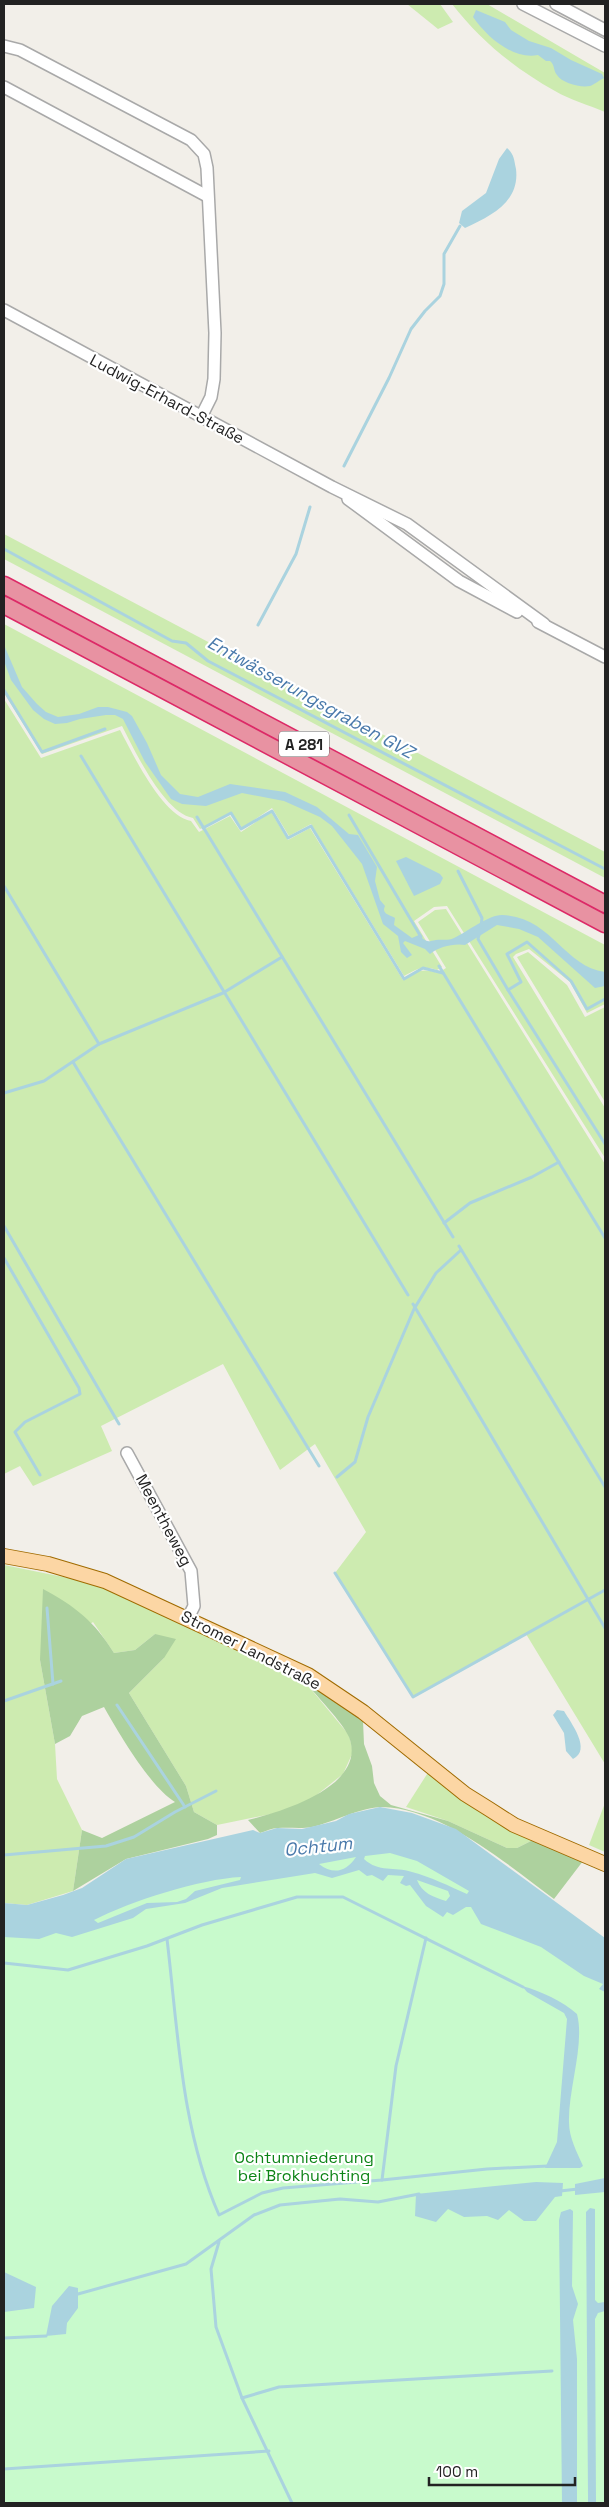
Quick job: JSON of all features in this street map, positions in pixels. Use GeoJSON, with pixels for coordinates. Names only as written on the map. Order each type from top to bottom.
{"type":"FeatureCollection","features":[{"type":"Feature","properties":{"kind":"highway","name":"A 281"},"geometry":{"type":"LineString","coordinates":[[4,585],[605,904]]}},
{"type":"Feature","properties":{"kind":"highway","name":"A 281"},"geometry":{"type":"LineString","coordinates":[[4,605],[605,924]]}},
{"type":"Feature","properties":{"kind":"main road","name":"Stromer Landstraße"},"geometry":{"type":"LineString","coordinates":[[4,1556],[48,1564],[105,1581],[308,1675],[363,1712],[465,1794],[514,1825],[605,1864]]}},
{"type":"Feature","properties":{"kind":"street"},"geometry":{"type":"LineString","coordinates":[[523,4],[605,46]]}},
{"type":"Feature","properties":{"kind":"street"},"geometry":{"type":"LineString","coordinates":[[546,16],[551,4]]}},
{"type":"Feature","properties":{"kind":"street"},"geometry":{"type":"LineString","coordinates":[[556,4],[605,30]]}},
{"type":"Feature","properties":{"kind":"street"},"geometry":{"type":"LineString","coordinates":[[4,46],[20,50],[191,140],[204,154],[215,333],[214,379],[211,397],[201,417]]}},
{"type":"Feature","properties":{"kind":"street"},"geometry":{"type":"LineString","coordinates":[[4,87],[207,196]]}},
{"type":"Feature","properties":{"kind":"street","name":"Ludwig-Erhard-Straße"},"geometry":{"type":"LineString","coordinates":[[4,310],[332,487],[380,509],[428,537],[476,576],[544,624]]}},
{"type":"Feature","properties":{"kind":"street","name":"Ludwig-Erhard-Straße"},"geometry":{"type":"LineString","coordinates":[[332,487],[459,581],[511,610],[544,624],[605,656]]}},
{"type":"Feature","properties":{"kind":"street","name":"Meentheweg"},"geometry":{"type":"LineString","coordinates":[[127,1452],[191,1571],[194,1606],[188,1618]]}},
{"type":"Feature","properties":{"kind":"green space"},"geometry":{"type":"Polygon","coordinates":[[[407,4],[440,4],[453,22],[438,29],[407,4]]]}},
{"type":"Feature","properties":{"kind":"green space"},"geometry":{"type":"Polygon","coordinates":[[[452,4],[487,4],[605,73],[605,112],[573,100],[526,73],[486,42],[452,4]]]}},
{"type":"Feature","properties":{"kind":"green space"},"geometry":{"type":"Polygon","coordinates":[[[4,534],[605,852],[605,878],[4,559],[4,534]]]}},
{"type":"Feature","properties":{"kind":"green space"},"geometry":{"type":"Polygon","coordinates":[[[4,624],[605,945],[605,1004],[587,1013],[570,982],[529,949],[513,957],[605,1108],[605,1158],[447,906],[434,907],[414,921],[442,967],[437,970],[420,969],[404,976],[311,824],[289,836],[272,808],[242,828],[231,812],[200,829],[193,818],[182,814],[161,793],[122,726],[42,754],[4,693],[4,624]]]}},
{"type":"Feature","properties":{"kind":"green space"},"geometry":{"type":"Polygon","coordinates":[[[4,699],[41,758],[120,730],[159,796],[180,817],[191,821],[199,832],[230,816],[241,832],[271,812],[288,840],[310,828],[403,980],[420,971],[438,973],[446,968],[418,922],[435,910],[446,909],[605,1164],[605,1764],[526,1634],[413,1697],[335,1573],[366,1532],[315,1444],[280,1470],[223,1364],[101,1426],[112,1451],[33,1486],[20,1466],[4,1474],[4,699]]]}},
{"type":"Feature","properties":{"kind":"green space"},"geometry":{"type":"Polygon","coordinates":[[[528,952],[567,985],[585,1017],[605,1007],[605,1102],[517,957],[528,952]]]}},
{"type":"Feature","properties":{"kind":"green space"},"geometry":{"type":"Polygon","coordinates":[[[4,1565],[98,1584],[305,1682],[349,1735],[353,1752],[343,1774],[313,1798],[281,1812],[217,1825],[194,1812],[186,1786],[129,1693],[164,1658],[155,1634],[135,1650],[114,1653],[93,1622],[40,1660],[55,1744],[57,1779],[82,1830],[73,1891],[27,1905],[4,1903],[4,1565]]]}},
{"type":"Feature","properties":{"kind":"green space"},"geometry":{"type":"Polygon","coordinates":[[[43,1589],[75,1609],[91,1623],[114,1653],[135,1650],[155,1634],[176,1639],[164,1658],[129,1693],[186,1786],[194,1812],[217,1825],[217,1835],[208,1839],[126,1859],[73,1891],[82,1830],[102,1838],[175,1802],[156,1785],[146,1772],[126,1744],[104,1707],[82,1716],[70,1736],[55,1744],[40,1660],[43,1589]]]}},
{"type":"Feature","properties":{"kind":"green space"},"geometry":{"type":"Polygon","coordinates":[[[305,1682],[363,1721],[364,1744],[372,1766],[374,1783],[380,1796],[391,1805],[448,1821],[507,1848],[517,1848],[533,1840],[583,1861],[554,1899],[473,1841],[428,1817],[405,1810],[382,1807],[374,1808],[312,1827],[276,1828],[260,1833],[248,1820],[280,1811],[318,1794],[334,1783],[346,1770],[351,1754],[349,1737],[346,1731],[305,1682]]]}},
{"type":"Feature","properties":{"kind":"green space"},"geometry":{"type":"Polygon","coordinates":[[[429,1771],[461,1800],[533,1840],[517,1848],[507,1848],[448,1821],[406,1807],[429,1771]]]}},
{"type":"Feature","properties":{"kind":"green space"},"geometry":{"type":"Polygon","coordinates":[[[605,1803],[605,1852],[589,1845],[605,1803]]]}},
{"type":"Feature","properties":{"kind":"green space","name":"Ochtumniederung bei Brokhuchting"},"geometry":{"type":"Polygon","coordinates":[[[384,1829],[605,1951],[605,2503],[4,2503],[4,1911],[384,1829]]]}},
{"type":"Feature","properties":{"kind":"water"},"geometry":{"type":"Polygon","coordinates":[[[476,10],[505,22],[511,30],[529,41],[551,48],[571,60],[602,74],[604,78],[592,85],[581,86],[559,78],[550,61],[546,61],[538,55],[519,54],[493,39],[473,17],[476,10]]]}},
{"type":"Feature","properties":{"kind":"water"},"geometry":{"type":"Polygon","coordinates":[[[507,148],[512,155],[516,169],[516,181],[513,190],[508,199],[494,213],[465,228],[459,223],[462,211],[486,193],[499,159],[507,148]]]}},
{"type":"Feature","properties":{"kind":"water"},"geometry":{"type":"Polygon","coordinates":[[[4,645],[22,687],[46,712],[58,717],[79,714],[98,707],[108,707],[127,712],[132,716],[147,743],[161,775],[180,794],[198,797],[230,784],[285,792],[317,807],[349,834],[358,835],[377,867],[375,881],[380,900],[385,906],[384,911],[395,918],[394,925],[412,938],[421,934],[422,938],[427,941],[450,939],[496,916],[502,915],[519,918],[545,932],[578,961],[591,968],[605,972],[605,986],[595,988],[538,937],[519,929],[497,925],[465,945],[446,946],[430,954],[425,949],[405,941],[403,943],[412,955],[407,958],[401,952],[398,936],[383,924],[362,864],[332,826],[320,817],[284,801],[242,793],[206,806],[182,804],[171,799],[145,762],[123,719],[115,715],[106,715],[55,724],[44,719],[33,710],[11,680],[4,661],[4,645]]]}},
{"type":"Feature","properties":{"kind":"water"},"geometry":{"type":"Polygon","coordinates":[[[406,857],[440,874],[443,878],[440,884],[414,896],[396,861],[406,857]]]}},
{"type":"Feature","properties":{"kind":"water"},"geometry":{"type":"Polygon","coordinates":[[[557,1710],[564,1711],[578,1736],[581,1749],[573,1759],[566,1751],[564,1733],[553,1715],[557,1710]]]}},
{"type":"Feature","properties":{"kind":"water","name":"Ochtum"},"geometry":{"type":"Polygon","coordinates":[[[380,1807],[412,1813],[456,1829],[605,1938],[605,1992],[599,1989],[603,1984],[584,1976],[541,1947],[481,1924],[471,1907],[466,1907],[453,1915],[447,1912],[443,1917],[426,1906],[410,1885],[406,1886],[400,1883],[404,1876],[388,1875],[383,1881],[372,1875],[367,1876],[359,1870],[332,1878],[315,1873],[222,1888],[185,1903],[146,1909],[133,1918],[72,1937],[56,1933],[39,1939],[4,1937],[4,1903],[27,1905],[63,1895],[82,1888],[126,1859],[253,1830],[260,1833],[277,1828],[302,1829],[336,1821],[349,1814],[380,1807]],[[390,1853],[365,1856],[364,1859],[375,1866],[405,1870],[433,1879],[467,1894],[469,1891],[417,1861],[390,1853]],[[356,1857],[319,1864],[334,1871],[344,1869],[356,1857]],[[241,1877],[166,1892],[94,1920],[98,1923],[147,1903],[177,1902],[186,1899],[195,1891],[240,1880],[241,1877]],[[417,1880],[428,1894],[437,1898],[446,1901],[450,1896],[448,1891],[417,1880]]]}},
{"type":"Feature","properties":{"kind":"water"},"geometry":{"type":"Polygon","coordinates":[[[522,1986],[551,1997],[577,2014],[579,2039],[569,2109],[569,2128],[583,2166],[580,2168],[545,2168],[557,2142],[567,2019],[564,2013],[527,1992],[522,1986]]]}},
{"type":"Feature","properties":{"kind":"water"},"geometry":{"type":"Polygon","coordinates":[[[605,2178],[605,2192],[575,2195],[575,2184],[605,2178]]]}},
{"type":"Feature","properties":{"kind":"water"},"geometry":{"type":"Polygon","coordinates":[[[536,2182],[563,2183],[562,2196],[555,2197],[536,2221],[524,2221],[509,2210],[498,2220],[487,2216],[464,2217],[448,2209],[436,2222],[415,2216],[416,2194],[536,2182]]]}},
{"type":"Feature","properties":{"kind":"water"},"geometry":{"type":"Polygon","coordinates":[[[590,2208],[595,2209],[595,2300],[598,2303],[605,2302],[605,2311],[598,2313],[595,2319],[596,2503],[588,2503],[586,2212],[590,2208]]]}},
{"type":"Feature","properties":{"kind":"water"},"geometry":{"type":"Polygon","coordinates":[[[570,2209],[573,2211],[572,2286],[578,2304],[573,2320],[577,2359],[577,2503],[562,2503],[559,2220],[561,2212],[570,2209]]]}},
{"type":"Feature","properties":{"kind":"water"},"geometry":{"type":"Polygon","coordinates":[[[4,2272],[36,2287],[34,2308],[4,2312],[4,2272]]]}},
{"type":"Feature","properties":{"kind":"water"},"geometry":{"type":"Polygon","coordinates":[[[69,2286],[78,2288],[78,2308],[67,2323],[66,2334],[46,2336],[52,2306],[69,2286]]]}},
{"type":"Feature","properties":{"kind":"waterway"},"geometry":{"type":"LineString","coordinates":[[344,466],[389,378],[411,329],[440,296],[444,284],[444,254],[460,226]]}},
{"type":"Feature","properties":{"kind":"waterway"},"geometry":{"type":"LineString","coordinates":[[258,625],[296,554],[310,507]]}},
{"type":"Feature","properties":{"kind":"waterway","name":"Entwässerungsgraben GVZ"},"geometry":{"type":"LineString","coordinates":[[4,549],[172,641],[186,643],[208,661],[605,869]]}},
{"type":"Feature","properties":{"kind":"waterway"},"geometry":{"type":"LineString","coordinates":[[4,690],[42,752],[105,729]]}},
{"type":"Feature","properties":{"kind":"waterway"},"geometry":{"type":"LineString","coordinates":[[81,756],[408,1295]]}},
{"type":"Feature","properties":{"kind":"waterway"},"geometry":{"type":"LineString","coordinates":[[203,828],[231,813],[241,829],[272,811],[288,838],[311,826],[404,979],[423,968],[443,973]]}},
{"type":"Feature","properties":{"kind":"waterway"},"geometry":{"type":"LineString","coordinates":[[349,815],[421,937]]}},
{"type":"Feature","properties":{"kind":"waterway"},"geometry":{"type":"LineString","coordinates":[[197,817],[453,1237]]}},
{"type":"Feature","properties":{"kind":"waterway"},"geometry":{"type":"LineString","coordinates":[[458,871],[482,918],[481,927]]}},
{"type":"Feature","properties":{"kind":"waterway"},"geometry":{"type":"LineString","coordinates":[[4,886],[99,1044]]}},
{"type":"Feature","properties":{"kind":"waterway"},"geometry":{"type":"LineString","coordinates":[[479,935],[478,939],[508,990],[605,1144]]}},
{"type":"Feature","properties":{"kind":"waterway"},"geometry":{"type":"LineString","coordinates":[[508,990],[521,982],[507,954],[527,942],[571,981],[587,1009],[605,999]]}},
{"type":"Feature","properties":{"kind":"waterway"},"geometry":{"type":"LineString","coordinates":[[4,1093],[44,1081],[99,1044],[223,993],[282,957]]}},
{"type":"Feature","properties":{"kind":"waterway"},"geometry":{"type":"LineString","coordinates":[[439,966],[605,1238]]}},
{"type":"Feature","properties":{"kind":"waterway"},"geometry":{"type":"LineString","coordinates":[[73,1062],[319,1466]]}},
{"type":"Feature","properties":{"kind":"waterway"},"geometry":{"type":"LineString","coordinates":[[444,1223],[470,1203],[532,1177],[559,1162]]}},
{"type":"Feature","properties":{"kind":"waterway"},"geometry":{"type":"LineString","coordinates":[[4,1226],[119,1424]]}},
{"type":"Feature","properties":{"kind":"waterway"},"geometry":{"type":"LineString","coordinates":[[459,1246],[605,1487]]}},
{"type":"Feature","properties":{"kind":"waterway"},"geometry":{"type":"LineString","coordinates":[[337,1477],[355,1462],[368,1417],[414,1309],[436,1273],[461,1250]]}},
{"type":"Feature","properties":{"kind":"waterway"},"geometry":{"type":"LineString","coordinates":[[4,1258],[79,1388],[80,1394],[25,1422],[15,1432],[40,1475]]}},
{"type":"Feature","properties":{"kind":"waterway"},"geometry":{"type":"LineString","coordinates":[[413,1304],[605,1628]]}},
{"type":"Feature","properties":{"kind":"waterway"},"geometry":{"type":"LineString","coordinates":[[335,1573],[413,1697],[605,1590]]}},
{"type":"Feature","properties":{"kind":"waterway"},"geometry":{"type":"LineString","coordinates":[[47,1608],[53,1684]]}},
{"type":"Feature","properties":{"kind":"waterway"},"geometry":{"type":"LineString","coordinates":[[4,1701],[61,1681]]}},
{"type":"Feature","properties":{"kind":"waterway"},"geometry":{"type":"LineString","coordinates":[[117,1705],[185,1807]]}},
{"type":"Feature","properties":{"kind":"waterway"},"geometry":{"type":"LineString","coordinates":[[4,1855],[106,1846],[134,1837],[175,1812],[216,1791]]}},
{"type":"Feature","properties":{"kind":"waterway"},"geometry":{"type":"LineString","coordinates":[[4,1963],[68,1970],[147,1946],[202,1925],[297,1897],[343,1897],[523,1987]]}},
{"type":"Feature","properties":{"kind":"waterway"},"geometry":{"type":"LineString","coordinates":[[167,1939],[178,2044],[189,2114],[196,2149],[219,2215],[262,2193],[283,2188],[382,2180],[396,2066],[426,1938]]}},
{"type":"Feature","properties":{"kind":"waterway"},"geometry":{"type":"LineString","coordinates":[[382,2180],[487,2169],[548,2166]]}},
{"type":"Feature","properties":{"kind":"waterway"},"geometry":{"type":"LineString","coordinates":[[560,2191],[578,2189]]}},
{"type":"Feature","properties":{"kind":"waterway"},"geometry":{"type":"LineString","coordinates":[[78,2294],[186,2264],[254,2215],[280,2205],[340,2199],[378,2202],[419,2194]]}},
{"type":"Feature","properties":{"kind":"waterway"},"geometry":{"type":"LineString","coordinates":[[219,2242],[211,2269],[216,2327],[242,2398],[292,2503]]}},
{"type":"Feature","properties":{"kind":"waterway"},"geometry":{"type":"LineString","coordinates":[[4,2338],[46,2336]]}},
{"type":"Feature","properties":{"kind":"waterway"},"geometry":{"type":"LineString","coordinates":[[242,2398],[279,2387],[552,2371]]}},
{"type":"Feature","properties":{"kind":"waterway"},"geometry":{"type":"LineString","coordinates":[[4,2469],[269,2451]]}}]}
